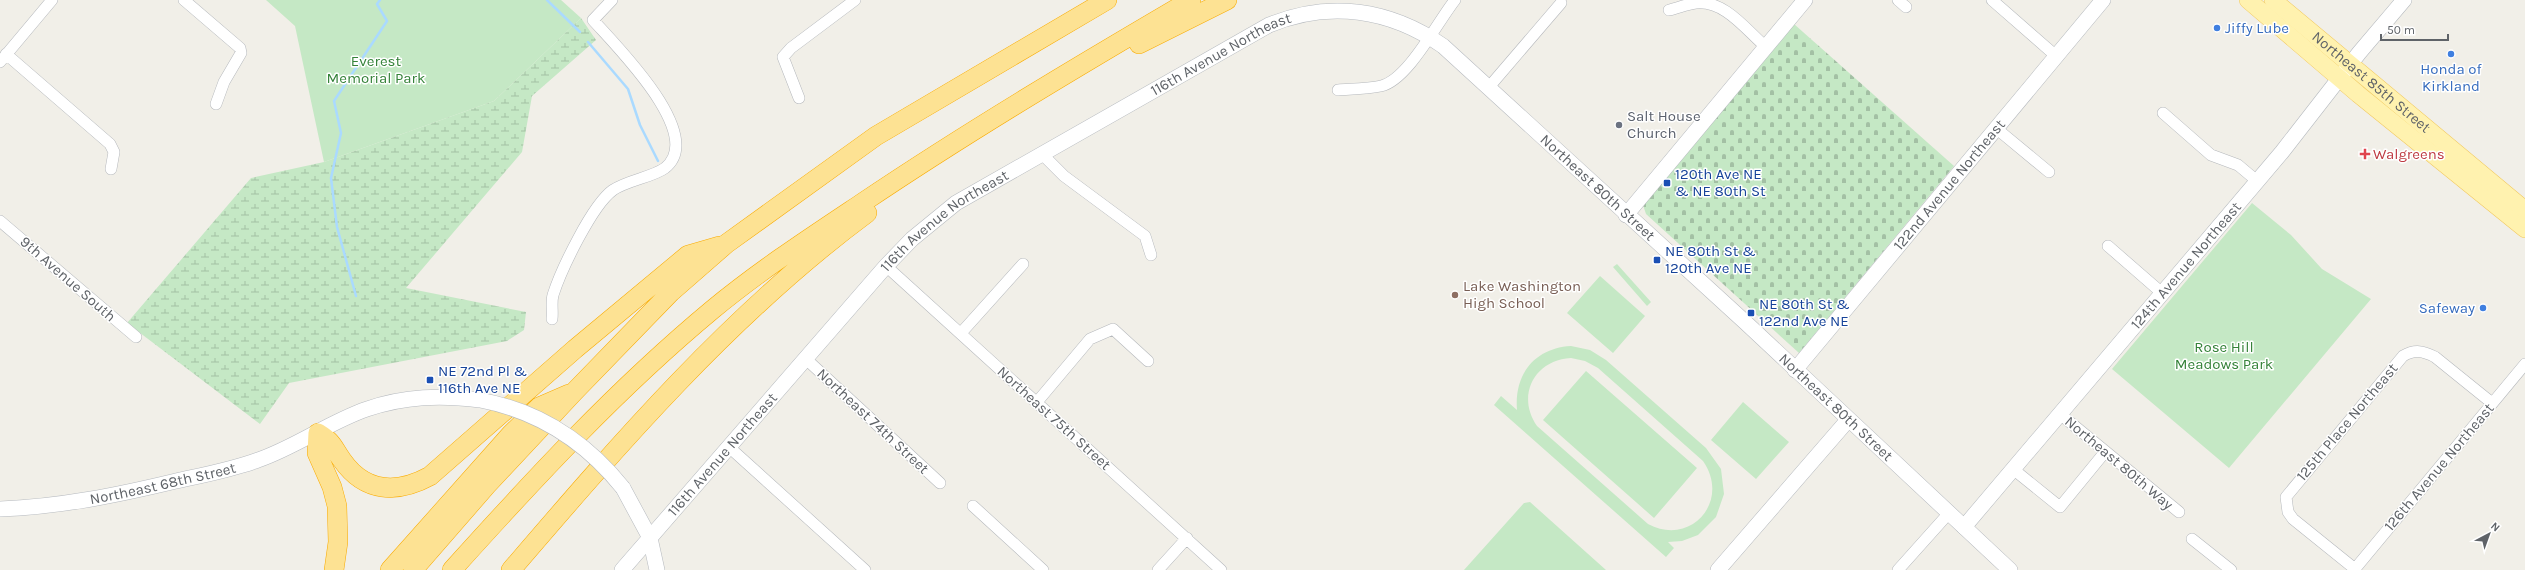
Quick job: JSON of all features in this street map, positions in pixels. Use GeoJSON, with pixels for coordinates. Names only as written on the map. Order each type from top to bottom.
{"type":"FeatureCollection","features":[{"type":"Feature","properties":{"kind":"highway"},"geometry":{"type":"LineString","coordinates":[[413,570],[487,485],[670,292],[726,244],[876,136],[1107,0]]}},
{"type":"Feature","properties":{"kind":"highway"},"geometry":{"type":"LineString","coordinates":[[452,570],[591,420],[662,353],[769,265],[908,172],[1078,66],[1191,0]]}},
{"type":"Feature","properties":{"kind":"highway"},"geometry":{"type":"LineString","coordinates":[[1078,66],[1099,63],[1227,0]]}},
{"type":"Feature","properties":{"kind":"highway"},"geometry":{"type":"LineString","coordinates":[[511,570],[682,379],[772,291],[896,192],[908,172]]}},
{"type":"Feature","properties":{"kind":"highway"},"geometry":{"type":"LineString","coordinates":[[334,570],[338,542],[337,506],[332,487],[317,453],[318,433],[332,442],[341,459],[359,478],[387,488],[400,488],[416,484],[430,476],[574,349],[688,255],[726,244]]}},
{"type":"Feature","properties":{"kind":"highway"},"geometry":{"type":"LineString","coordinates":[[390,570],[511,434],[538,407],[574,392]]}},
{"type":"Feature","properties":{"kind":"highway"},"geometry":{"type":"LineString","coordinates":[[521,570],[547,528]]}},
{"type":"Feature","properties":{"kind":"main road","name":"Northeast 85th Street"},"geometry":{"type":"LineString","coordinates":[[2248,0],[2484,176],[2525,210]]}},
{"type":"Feature","properties":{"kind":"main road","name":"Northeast 85th Street"},"geometry":{"type":"LineString","coordinates":[[2273,0],[2345,71],[2441,159],[2525,229]]}},
{"type":"Feature","properties":{"kind":"main road"},"geometry":{"type":"LineString","coordinates":[[2441,159],[2453,160],[2474,177],[2484,176]]}},
{"type":"Feature","properties":{"kind":"main road"},"geometry":{"type":"LineString","coordinates":[[2502,210],[2514,211],[2525,220]]}},
{"type":"Feature","properties":{"kind":"street"},"geometry":{"type":"LineString","coordinates":[[52,0],[3,58],[110,144],[114,152],[111,170]]}},
{"type":"Feature","properties":{"kind":"street"},"geometry":{"type":"LineString","coordinates":[[184,0],[240,48],[241,53],[224,82],[216,104]]}},
{"type":"Feature","properties":{"kind":"street"},"geometry":{"type":"LineString","coordinates":[[552,319],[553,296],[582,233],[602,201],[612,191],[627,182],[665,168],[673,160],[677,146],[669,120],[655,92],[593,20],[612,0]]}},
{"type":"Feature","properties":{"kind":"street"},"geometry":{"type":"LineString","coordinates":[[799,98],[783,57],[791,48],[855,0]]}},
{"type":"Feature","properties":{"kind":"street"},"geometry":{"type":"LineString","coordinates":[[1338,90],[1382,86],[1392,81],[1431,37],[1442,16],[1455,0]]}},
{"type":"Feature","properties":{"kind":"street"},"geometry":{"type":"LineString","coordinates":[[1626,215],[1805,0]]}},
{"type":"Feature","properties":{"kind":"street"},"geometry":{"type":"LineString","coordinates":[[1992,0],[2056,56]]}},
{"type":"Feature","properties":{"kind":"street","name":"122nd Avenue Northeast"},"geometry":{"type":"LineString","coordinates":[[1795,370],[2103,0]]}},
{"type":"Feature","properties":{"kind":"street","name":"124th Avenue Northeast"},"geometry":{"type":"LineString","coordinates":[[1964,527],[2257,181],[2404,0]]}},
{"type":"Feature","properties":{"kind":"street"},"geometry":{"type":"LineString","coordinates":[[1489,87],[1561,3]]}},
{"type":"Feature","properties":{"kind":"street"},"geometry":{"type":"LineString","coordinates":[[1669,10],[1697,3],[1713,5],[1727,12],[1766,47]]}},
{"type":"Feature","properties":{"kind":"street","name":"116th Avenue Northeast"},"geometry":{"type":"LineString","coordinates":[[622,570],[886,266],[937,216],[956,203],[1041,153],[1286,17],[1321,10],[1362,11]]}},
{"type":"Feature","properties":{"kind":"street","name":"Northeast 80th Street"},"geometry":{"type":"LineString","coordinates":[[1362,11],[1401,22],[1431,37],[1489,87],[1626,215],[1669,252],[2010,570]]}},
{"type":"Feature","properties":{"kind":"street"},"geometry":{"type":"LineString","coordinates":[[2164,113],[2211,156],[2238,166],[2257,181]]}},
{"type":"Feature","properties":{"kind":"street"},"geometry":{"type":"LineString","coordinates":[[1997,129],[2049,172]]}},
{"type":"Feature","properties":{"kind":"street"},"geometry":{"type":"LineString","coordinates":[[1041,153],[1064,176],[1145,236],[1151,255]]}},
{"type":"Feature","properties":{"kind":"street","name":"9th Avenue South"},"geometry":{"type":"LineString","coordinates":[[0,221],[136,337]]}},
{"type":"Feature","properties":{"kind":"street"},"geometry":{"type":"LineString","coordinates":[[2108,246],[2162,293]]}},
{"type":"Feature","properties":{"kind":"street"},"geometry":{"type":"LineString","coordinates":[[961,333],[1023,264]]}},
{"type":"Feature","properties":{"kind":"street","name":"Northeast 75th Street"},"geometry":{"type":"LineString","coordinates":[[886,266],[1221,570]]}},
{"type":"Feature","properties":{"kind":"street"},"geometry":{"type":"LineString","coordinates":[[1037,402],[1090,339],[1113,329],[1148,360]]}},
{"type":"Feature","properties":{"kind":"street","name":"125th Place Northeast"},"geometry":{"type":"LineString","coordinates":[[2354,570],[2293,519],[2288,512],[2286,503],[2290,491],[2331,445],[2403,356],[2418,350],[2435,357],[2492,403]]}},
{"type":"Feature","properties":{"kind":"street","name":"Northeast 74th Street"},"geometry":{"type":"LineString","coordinates":[[806,359],[940,483]]}},
{"type":"Feature","properties":{"kind":"street","name":"126th Avenue Northeast"},"geometry":{"type":"LineString","coordinates":[[2354,570],[2525,364]]}},
{"type":"Feature","properties":{"kind":"street","name":"Northeast 68th Street"},"geometry":{"type":"LineString","coordinates":[[0,509],[60,504],[131,492],[235,468],[278,452],[366,409],[396,401],[442,396],[480,400],[530,414],[561,430],[589,452],[623,488],[650,538],[657,570]]}},
{"type":"Feature","properties":{"kind":"street","name":"Northeast 80th Way"},"geometry":{"type":"LineString","coordinates":[[2060,414],[2179,512]]}},
{"type":"Feature","properties":{"kind":"street"},"geometry":{"type":"LineString","coordinates":[[1718,570],[1848,420]]}},
{"type":"Feature","properties":{"kind":"street"},"geometry":{"type":"LineString","coordinates":[[730,447],[864,570]]}},
{"type":"Feature","properties":{"kind":"street"},"geometry":{"type":"LineString","coordinates":[[2013,469],[2060,507],[2105,452]]}},
{"type":"Feature","properties":{"kind":"street"},"geometry":{"type":"LineString","coordinates":[[973,506],[1044,570]]}},
{"type":"Feature","properties":{"kind":"street"},"geometry":{"type":"LineString","coordinates":[[1898,570],[1949,513]]}},
{"type":"Feature","properties":{"kind":"street"},"geometry":{"type":"LineString","coordinates":[[1158,570],[1186,538]]}},
{"type":"Feature","properties":{"kind":"street"},"geometry":{"type":"LineString","coordinates":[[2192,539],[2231,570]]}},
{"type":"Feature","properties":{"kind":"green space","name":"Everest Memorial Park"},"geometry":{"type":"Polygon","coordinates":[[[266,0],[561,0],[581,18],[494,101],[324,162],[295,26],[266,0]]]}},
{"type":"Feature","properties":{"kind":"green space"},"geometry":{"type":"Polygon","coordinates":[[[581,18],[596,40],[532,96],[522,152],[406,288],[526,312],[524,330],[507,341],[289,383],[260,424],[127,323],[251,178],[324,162],[494,101],[581,18]]]}},
{"type":"Feature","properties":{"kind":"green space"},"geometry":{"type":"Polygon","coordinates":[[[1794,24],[1954,166],[1799,353],[1646,214],[1643,205],[1794,24]]]}},
{"type":"Feature","properties":{"kind":"green space","name":"Rose Hill Meadows Park"},"geometry":{"type":"Polygon","coordinates":[[[2252,203],[2291,235],[2322,269],[2371,299],[2229,468],[2112,369],[2252,203]]]}},
{"type":"Feature","properties":{"kind":"green space"},"geometry":{"type":"Polygon","coordinates":[[[1617,264],[1651,302],[1647,306],[1613,267],[1617,264]]]}},
{"type":"Feature","properties":{"kind":"green space"},"geometry":{"type":"Polygon","coordinates":[[[1600,276],[1645,316],[1613,353],[1567,313],[1600,276]]]}},
{"type":"Feature","properties":{"kind":"green space"},"geometry":{"type":"Polygon","coordinates":[[[1571,346],[1590,350],[1606,360],[1706,448],[1721,469],[1724,494],[1716,517],[1698,535],[1682,541],[1668,542],[1674,548],[1666,557],[1494,405],[1501,396],[1517,410],[1519,385],[1523,374],[1529,365],[1537,358],[1558,348],[1571,346]],[[1571,358],[1558,360],[1547,365],[1538,372],[1532,382],[1528,403],[1531,415],[1537,426],[1648,524],[1664,530],[1679,529],[1692,525],[1702,516],[1709,505],[1712,491],[1710,476],[1703,461],[1598,368],[1585,361],[1571,358]]]}},
{"type":"Feature","properties":{"kind":"green space"},"geometry":{"type":"Polygon","coordinates":[[[1586,371],[1697,468],[1654,518],[1543,420],[1586,371]]]}},
{"type":"Feature","properties":{"kind":"green space"},"geometry":{"type":"Polygon","coordinates":[[[1743,402],[1789,442],[1756,479],[1711,440],[1743,402]]]}},
{"type":"Feature","properties":{"kind":"green space"},"geometry":{"type":"Polygon","coordinates":[[[1530,502],[1606,570],[1464,570],[1524,503],[1530,502]]]}},
{"type":"Feature","properties":{"kind":"waterway"},"geometry":{"type":"LineString","coordinates":[[356,296],[337,227],[331,178],[341,133],[334,101],[387,21],[377,4],[380,0]]}},
{"type":"Feature","properties":{"kind":"waterway"},"geometry":{"type":"LineString","coordinates":[[547,0],[580,32]]}},
{"type":"Feature","properties":{"kind":"waterway"},"geometry":{"type":"LineString","coordinates":[[588,42],[628,89],[640,125],[658,161]]}},
{"type":"Feature","properties":{"kind":"place","name":"Jiffy Lube"},"geometry":{"type":"Point","coordinates":[2217,28]}},
{"type":"Feature","properties":{"kind":"place","name":"Honda of Kirkland"},"geometry":{"type":"Point","coordinates":[2451,54]}},
{"type":"Feature","properties":{"kind":"place","name":"Salt House Church"},"geometry":{"type":"Point","coordinates":[1619,125]}},
{"type":"Feature","properties":{"kind":"place","name":"Walgreens"},"geometry":{"type":"Point","coordinates":[2365,154]}},
{"type":"Feature","properties":{"kind":"place","name":"120th Ave NE & NE 80th St"},"geometry":{"type":"Point","coordinates":[1667,183]}},
{"type":"Feature","properties":{"kind":"place","name":"NE 80th St & 120th Ave NE"},"geometry":{"type":"Point","coordinates":[1657,260]}},
{"type":"Feature","properties":{"kind":"place","name":"Lake Washington High School"},"geometry":{"type":"Point","coordinates":[1455,295]}},
{"type":"Feature","properties":{"kind":"place","name":"Safeway"},"geometry":{"type":"Point","coordinates":[2483,308]}},
{"type":"Feature","properties":{"kind":"place","name":"NE 80th St & 122nd Ave NE"},"geometry":{"type":"Point","coordinates":[1751,313]}},
{"type":"Feature","properties":{"kind":"place","name":"NE 72nd Pl & 116th Ave NE"},"geometry":{"type":"Point","coordinates":[430,380]}}]}
